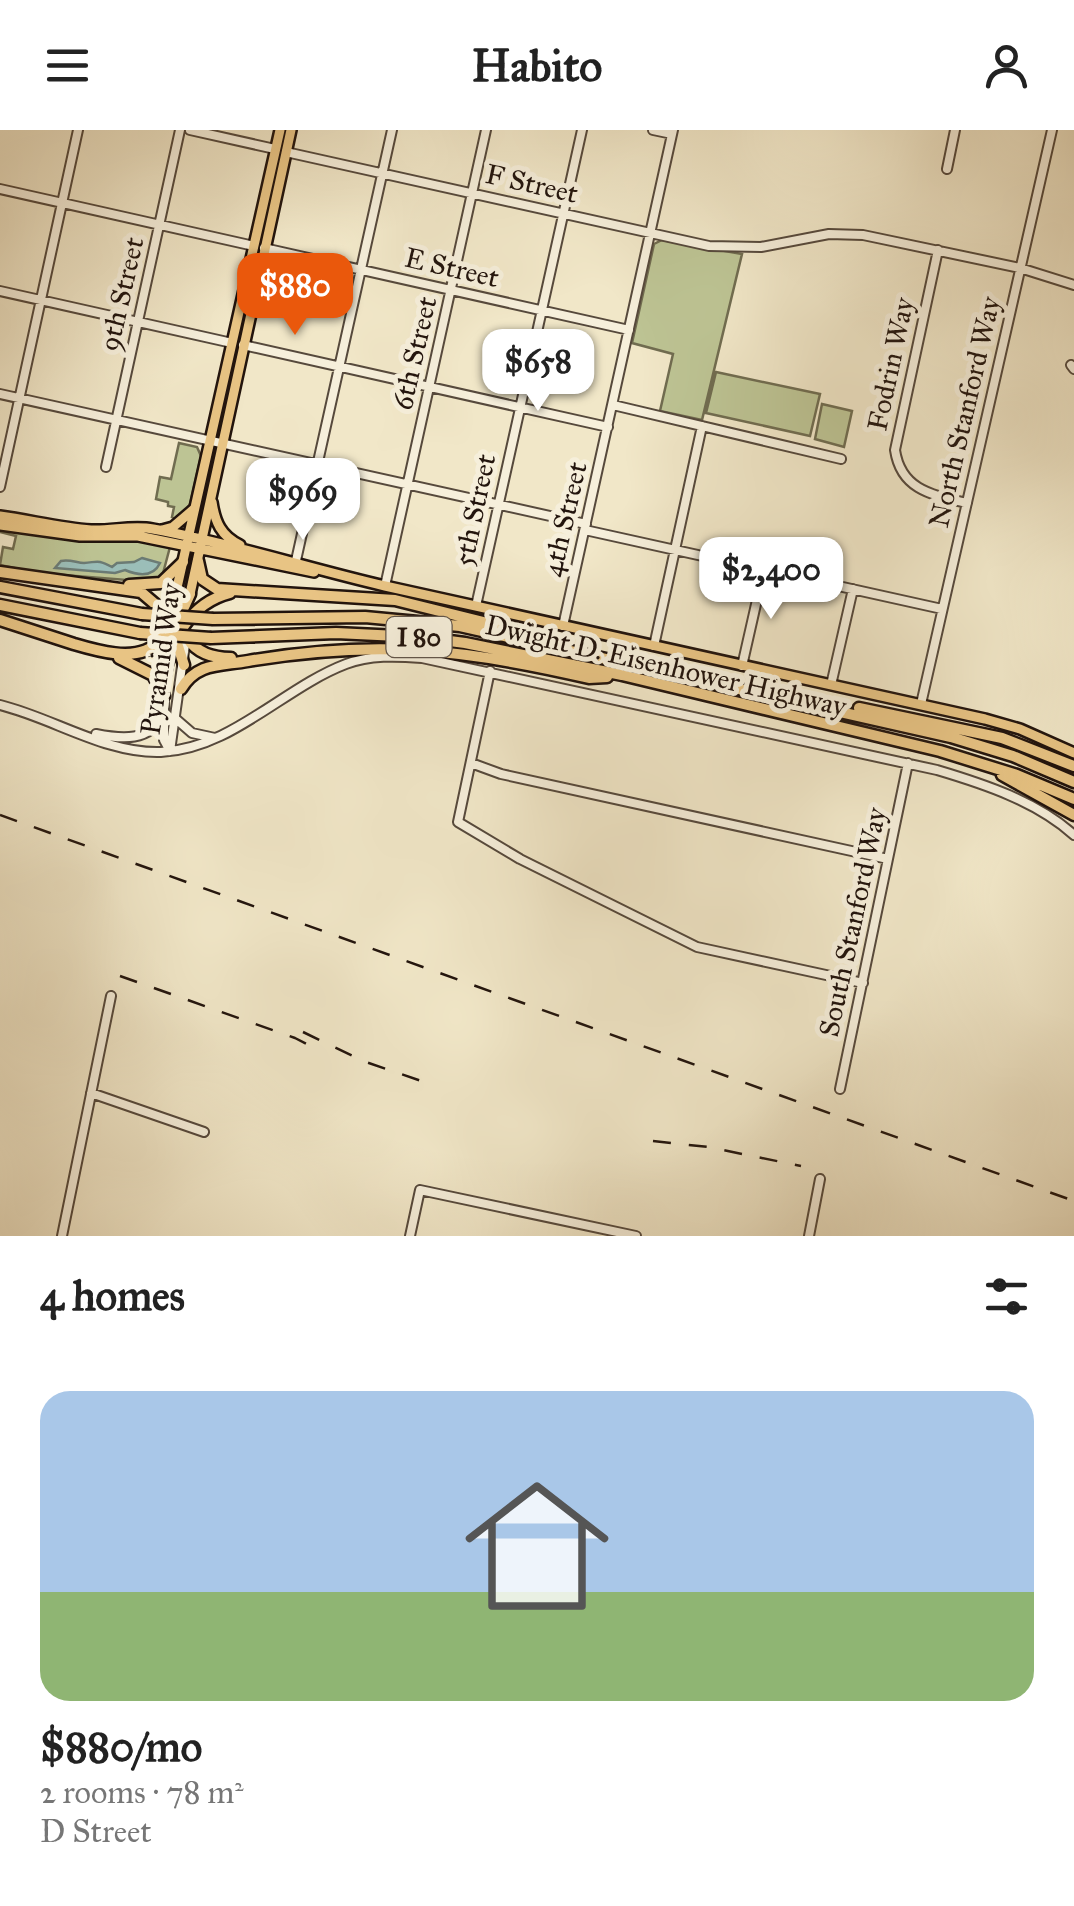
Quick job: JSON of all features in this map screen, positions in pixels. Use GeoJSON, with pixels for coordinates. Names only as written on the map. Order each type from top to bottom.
{"type":"FeatureCollection","features":[{"type":"Feature","properties":{"kind":"highway"},"geometry":{"type":"LineString","coordinates":[[200,551],[202,579],[236,592],[334,594],[411,603],[557,640],[590,653]]}},
{"type":"Feature","properties":{"kind":"highway"},"geometry":{"type":"LineString","coordinates":[[107,586],[161,583],[183,562]]}},
{"type":"Feature","properties":{"kind":"highway"},"geometry":{"type":"LineString","coordinates":[[0,572],[131,589],[150,597],[199,650],[216,657],[264,657]]}},
{"type":"Feature","properties":{"kind":"highway","name":"Dwight D. Eisenhower Highway"},"geometry":{"type":"LineString","coordinates":[[0,587],[142,614],[213,619],[418,620],[590,653],[982,746],[1074,782]]}},
{"type":"Feature","properties":{"kind":"highway"},"geometry":{"type":"LineString","coordinates":[[176,592],[184,665]]}},
{"type":"Feature","properties":{"kind":"highway"},"geometry":{"type":"LineString","coordinates":[[114,655],[138,654],[178,628],[211,599],[236,592]]}},
{"type":"Feature","properties":{"kind":"highway"},"geometry":{"type":"LineString","coordinates":[[164,679],[190,594]]}},
{"type":"Feature","properties":{"kind":"highway","name":"Dwight D. Eisenhower Highway"},"geometry":{"type":"LineString","coordinates":[[0,606],[140,633],[211,638],[336,634],[419,637],[622,675],[980,762],[1074,799]]}},
{"type":"Feature","properties":{"kind":"highway"},"geometry":{"type":"LineString","coordinates":[[0,620],[114,655],[152,674],[164,696]]}},
{"type":"Feature","properties":{"kind":"highway"},"geometry":{"type":"LineString","coordinates":[[182,689],[190,676],[204,667],[264,657],[371,648],[434,649],[490,656],[589,678],[622,675]]}},
{"type":"Feature","properties":{"kind":"highway"},"geometry":{"type":"LineString","coordinates":[[778,696],[815,699],[978,732],[1034,748],[1074,766]]}},
{"type":"Feature","properties":{"kind":"highway"},"geometry":{"type":"LineString","coordinates":[[980,762],[1074,815]]}},
{"type":"Feature","properties":{"kind":"main road","name":"Pyramid Way"},"geometry":{"type":"LineString","coordinates":[[176,592],[216,442],[280,150],[280,130]]}},
{"type":"Feature","properties":{"kind":"main road","name":"Pyramid Way"},"geometry":{"type":"LineString","coordinates":[[280,150],[291,130]]}},
{"type":"Feature","properties":{"kind":"main road","name":"Pyramid Way"},"geometry":{"type":"LineString","coordinates":[[190,594],[211,495],[216,442]]}},
{"type":"Feature","properties":{"kind":"main road"},"geometry":{"type":"LineString","coordinates":[[211,495],[216,521],[226,537],[295,565]]}},
{"type":"Feature","properties":{"kind":"main road"},"geometry":{"type":"LineString","coordinates":[[161,530],[173,527],[196,507]]}},
{"type":"Feature","properties":{"kind":"main road"},"geometry":{"type":"LineString","coordinates":[[0,516],[87,530],[161,530],[200,551],[295,565],[1012,726],[1074,753]]}},
{"type":"Feature","properties":{"kind":"main road"},"geometry":{"type":"LineString","coordinates":[[0,525],[80,536],[138,536],[188,542]]}},
{"type":"Feature","properties":{"kind":"main road"},"geometry":{"type":"LineString","coordinates":[[200,551],[270,555]]}},
{"type":"Feature","properties":{"kind":"street"},"geometry":{"type":"LineString","coordinates":[[0,487],[78,130]]}},
{"type":"Feature","properties":{"kind":"street","name":"9th Street"},"geometry":{"type":"LineString","coordinates":[[106,467],[180,130]]}},
{"type":"Feature","properties":{"kind":"street","name":"F Street"},"geometry":{"type":"LineString","coordinates":[[190,130],[710,246],[737,248],[829,234],[855,234],[1020,268],[1074,285]]}},
{"type":"Feature","properties":{"kind":"street"},"geometry":{"type":"LineString","coordinates":[[295,565],[392,130]]}},
{"type":"Feature","properties":{"kind":"street","name":"6th Street"},"geometry":{"type":"LineString","coordinates":[[384,586],[486,130]]}},
{"type":"Feature","properties":{"kind":"street","name":"5th Street"},"geometry":{"type":"LineString","coordinates":[[476,606],[582,130]]}},
{"type":"Feature","properties":{"kind":"street"},"geometry":{"type":"LineString","coordinates":[[653,130],[673,132]]}},
{"type":"Feature","properties":{"kind":"street"},"geometry":{"type":"LineString","coordinates":[[946,169],[955,130]]}},
{"type":"Feature","properties":{"kind":"street","name":"North Stanford Way"},"geometry":{"type":"LineString","coordinates":[[920,704],[1052,130]]}},
{"type":"Feature","properties":{"kind":"street","name":"4th Street"},"geometry":{"type":"LineString","coordinates":[[563,626],[673,132]]}},
{"type":"Feature","properties":{"kind":"street","name":"E Street"},"geometry":{"type":"LineString","coordinates":[[0,189],[630,330]]}},
{"type":"Feature","properties":{"kind":"street","name":"Fodrin Way"},"geometry":{"type":"LineString","coordinates":[[938,250],[894,450],[901,473],[918,490],[966,503]]}},
{"type":"Feature","properties":{"kind":"street"},"geometry":{"type":"LineString","coordinates":[[0,290],[608,427]]}},
{"type":"Feature","properties":{"kind":"street"},"geometry":{"type":"LineString","coordinates":[[0,394],[942,609]]}},
{"type":"Feature","properties":{"kind":"street"},"geometry":{"type":"LineString","coordinates":[[612,406],[841,458]]}},
{"type":"Feature","properties":{"kind":"street"},"geometry":{"type":"LineString","coordinates":[[654,646],[702,426]]}},
{"type":"Feature","properties":{"kind":"street"},"geometry":{"type":"LineString","coordinates":[[742,666],[764,570]]}},
{"type":"Feature","properties":{"kind":"street"},"geometry":{"type":"LineString","coordinates":[[831,685],[853,590]]}},
{"type":"Feature","properties":{"kind":"street"},"geometry":{"type":"LineString","coordinates":[[0,705],[125,748],[170,751],[215,738],[326,673],[366,659],[422,658],[908,763],[966,779],[1019,800],[1074,834]]}},
{"type":"Feature","properties":{"kind":"street","name":"Pyramid Way"},"geometry":{"type":"LineString","coordinates":[[170,751],[184,665]]}},
{"type":"Feature","properties":{"kind":"street"},"geometry":{"type":"LineString","coordinates":[[490,672],[458,822],[520,859],[697,948],[863,983]]}},
{"type":"Feature","properties":{"kind":"street","name":"Pyramid Way"},"geometry":{"type":"LineString","coordinates":[[164,679],[164,740],[170,751]]}},
{"type":"Feature","properties":{"kind":"street"},"geometry":{"type":"LineString","coordinates":[[77,731],[133,736],[152,730],[162,712]]}},
{"type":"Feature","properties":{"kind":"street"},"geometry":{"type":"LineString","coordinates":[[177,720],[192,734],[215,738]]}},
{"type":"Feature","properties":{"kind":"street"},"geometry":{"type":"LineString","coordinates":[[470,763],[501,774],[888,859]]}},
{"type":"Feature","properties":{"kind":"street","name":"South Stanford Way"},"geometry":{"type":"LineString","coordinates":[[840,1089],[908,763]]}},
{"type":"Feature","properties":{"kind":"street"},"geometry":{"type":"LineString","coordinates":[[62,1236],[110,996]]}},
{"type":"Feature","properties":{"kind":"street"},"geometry":{"type":"LineString","coordinates":[[91,1093],[204,1132]]}},
{"type":"Feature","properties":{"kind":"street"},"geometry":{"type":"LineString","coordinates":[[810,1236],[820,1179]]}},
{"type":"Feature","properties":{"kind":"street"},"geometry":{"type":"LineString","coordinates":[[410,1236],[420,1190],[636,1236]]}},
{"type":"Feature","properties":{"kind":"green space"},"geometry":{"type":"Polygon","coordinates":[[[662,240],[742,254],[702,420],[660,411],[673,354],[632,343],[654,244],[662,240]]]}},
{"type":"Feature","properties":{"kind":"green space"},"geometry":{"type":"Polygon","coordinates":[[[716,372],[820,394],[810,436],[706,413],[716,372]]]}},
{"type":"Feature","properties":{"kind":"green space"},"geometry":{"type":"Polygon","coordinates":[[[822,404],[852,411],[844,447],[815,439],[822,404]]]}},
{"type":"Feature","properties":{"kind":"green space"},"geometry":{"type":"Polygon","coordinates":[[[179,443],[197,447],[201,456],[190,504],[180,519],[172,517],[174,507],[168,506],[168,502],[156,499],[160,477],[171,479],[179,443]]]}},
{"type":"Feature","properties":{"kind":"green space"},"geometry":{"type":"Polygon","coordinates":[[[0,528],[91,541],[138,539],[170,547],[162,577],[152,582],[38,573],[0,565],[3,547],[13,549],[16,536],[0,532],[0,528]]]}},
{"type":"Feature","properties":{"kind":"water"},"geometry":{"type":"Polygon","coordinates":[[[142,558],[160,563],[144,574],[55,568],[61,561],[100,562],[112,567],[142,558]]]}},
{"type":"Feature","properties":{"kind":"railway"},"geometry":{"type":"LineString","coordinates":[[0,815],[1074,1201]]}},
{"type":"Feature","properties":{"kind":"railway"},"geometry":{"type":"LineString","coordinates":[[120,976],[316,1049]]}},
{"type":"Feature","properties":{"kind":"railway"},"geometry":{"type":"LineString","coordinates":[[303,1032],[363,1061],[433,1085]]}},
{"type":"Feature","properties":{"kind":"railway"},"geometry":{"type":"LineString","coordinates":[[653,1141],[708,1147],[801,1166]]}}]}
